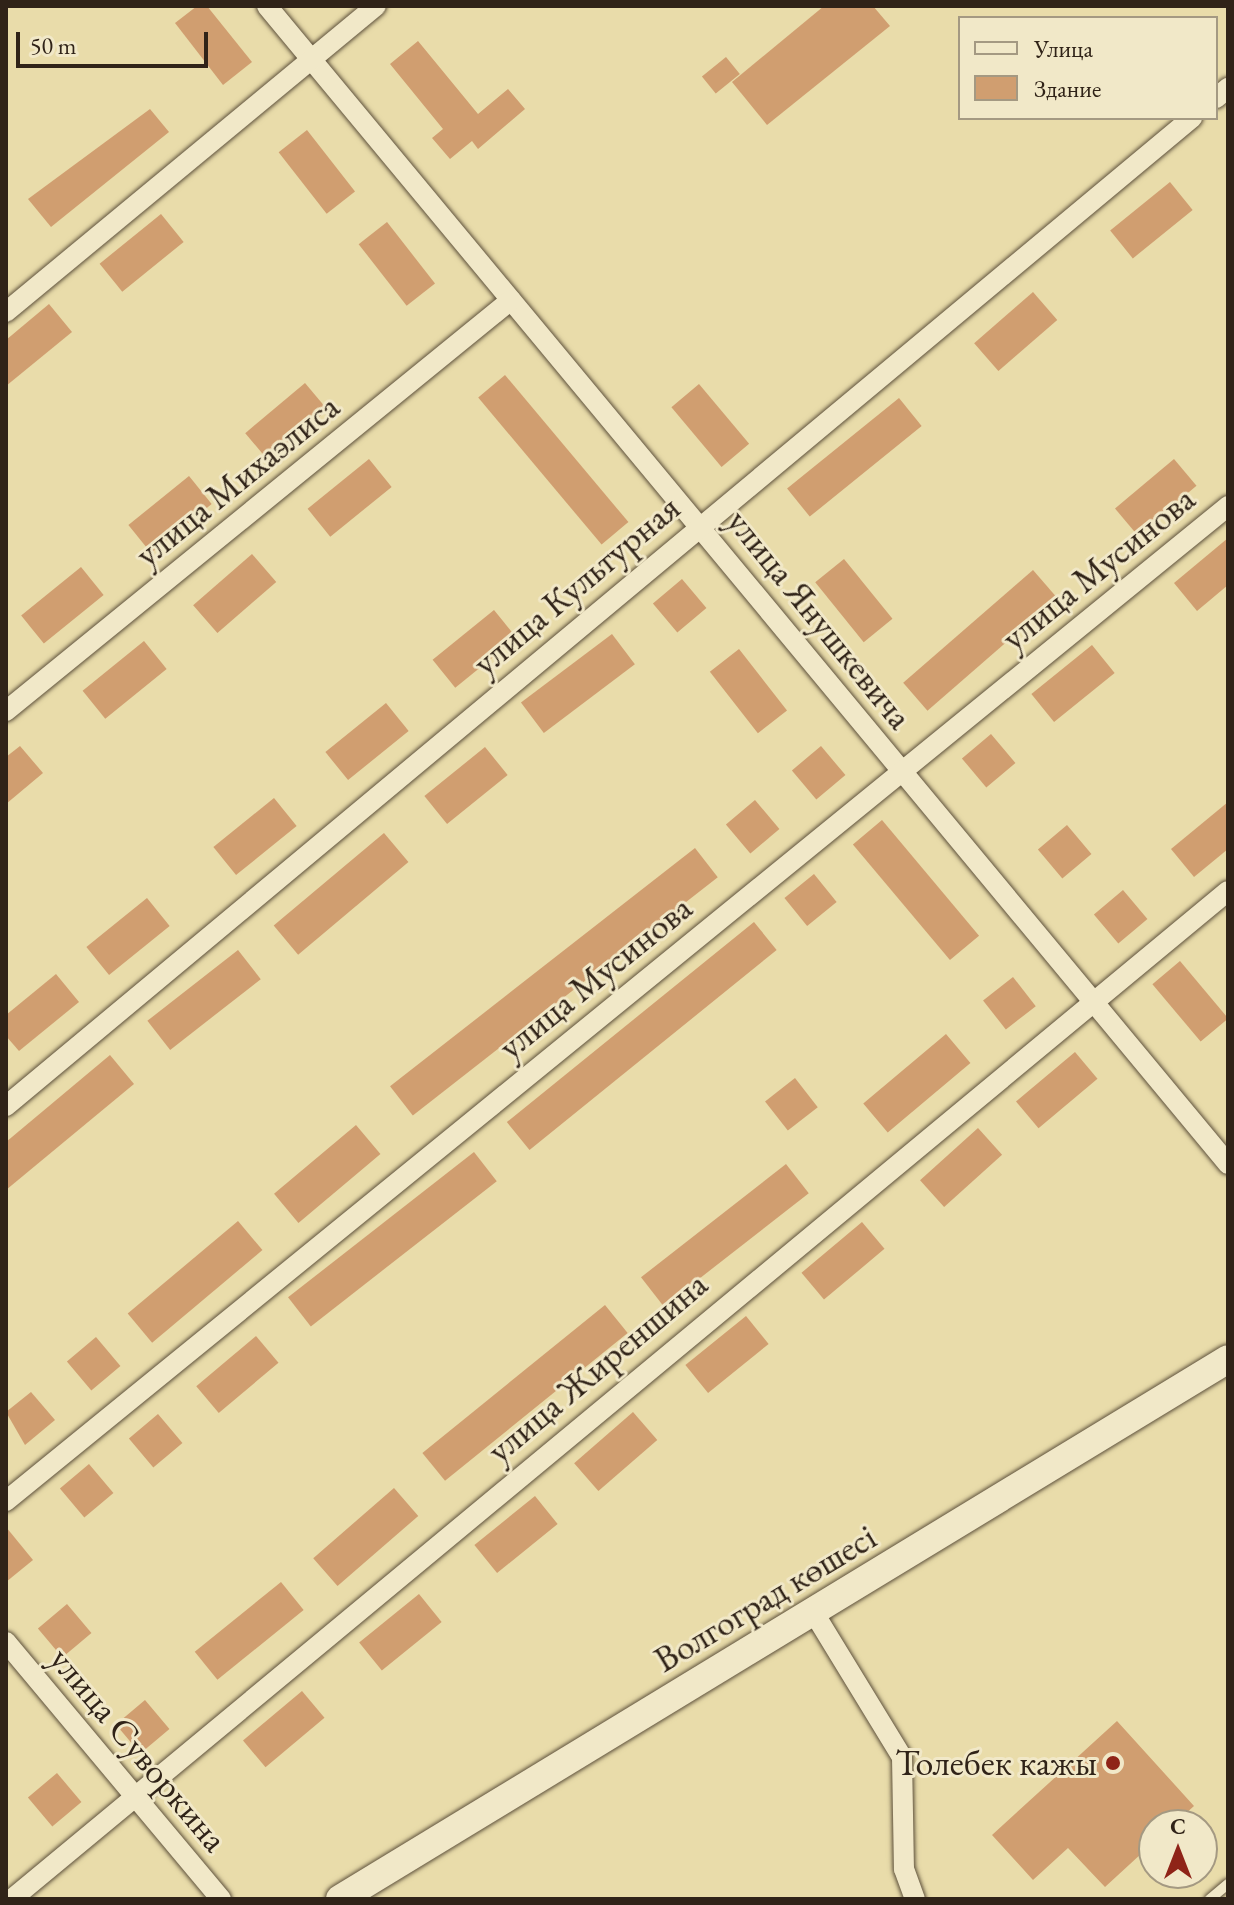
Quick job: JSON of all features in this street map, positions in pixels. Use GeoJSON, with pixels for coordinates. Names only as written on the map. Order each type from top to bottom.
{"type":"FeatureCollection","features":[{"type":"Feature","properties":{"kind":"main road","name":"Волгоград көшесі"},"geometry":{"type":"LineString","coordinates":[[340,1899],[1228,1359]]}},
{"type":"Feature","properties":{"kind":"street","name":"улица Янушкевича"},"geometry":{"type":"LineString","coordinates":[[267,6],[701,525],[900,772],[1228,1164]]}},
{"type":"Feature","properties":{"kind":"street"},"geometry":{"type":"LineString","coordinates":[[6,312],[376,6]]}},
{"type":"Feature","properties":{"kind":"street","name":"улица Культурная"},"geometry":{"type":"LineString","coordinates":[[6,1106],[1190,120]]}},
{"type":"Feature","properties":{"kind":"street","name":"улица Михаэлиса"},"geometry":{"type":"LineString","coordinates":[[6,711],[511,300]]}},
{"type":"Feature","properties":{"kind":"street","name":"улица Мусинова"},"geometry":{"type":"LineString","coordinates":[[6,1501],[1228,506]]}},
{"type":"Feature","properties":{"kind":"street","name":"улица Жиреншина"},"geometry":{"type":"LineString","coordinates":[[12,1899],[1228,891]]}},
{"type":"Feature","properties":{"kind":"street"},"geometry":{"type":"LineString","coordinates":[[814,1613],[902,1757],[904,1869],[915,1899]]}},
{"type":"Feature","properties":{"kind":"street","name":"улица Суворкина"},"geometry":{"type":"LineString","coordinates":[[6,1642],[221,1899]]}},
{"type":"Feature","properties":{"kind":"lane"},"geometry":{"type":"LineString","coordinates":[[1210,1899],[1228,1884]]}},
{"type":"Feature","properties":{"kind":"building"},"geometry":{"type":"Polygon","coordinates":[[[197,6],[207,6],[252,62],[223,85],[175,23],[197,6]]]}},
{"type":"Feature","properties":{"kind":"building"},"geometry":{"type":"Polygon","coordinates":[[[824,6],[873,6],[890,26],[767,125],[732,82],[824,6]]]}},
{"type":"Feature","properties":{"kind":"building"},"geometry":{"type":"Polygon","coordinates":[[[418,41],[478,114],[508,89],[525,109],[478,149],[472,141],[450,159],[432,138],[443,129],[390,64],[418,41]]]}},
{"type":"Feature","properties":{"kind":"building"},"geometry":{"type":"Polygon","coordinates":[[[726,57],[740,74],[716,94],[702,77],[726,57]]]}},
{"type":"Feature","properties":{"kind":"building"},"geometry":{"type":"Polygon","coordinates":[[[150,109],[169,132],[51,227],[28,199],[150,109]]]}},
{"type":"Feature","properties":{"kind":"building"},"geometry":{"type":"Polygon","coordinates":[[[307,130],[355,191],[327,214],[279,152],[307,130]]]}},
{"type":"Feature","properties":{"kind":"building"},"geometry":{"type":"Polygon","coordinates":[[[1170,182],[1193,210],[1133,258],[1110,230],[1170,182]]]}},
{"type":"Feature","properties":{"kind":"building"},"geometry":{"type":"Polygon","coordinates":[[[161,214],[184,242],[122,292],[100,264],[161,214]]]}},
{"type":"Feature","properties":{"kind":"building"},"geometry":{"type":"Polygon","coordinates":[[[387,222],[435,283],[407,306],[359,244],[387,222]]]}},
{"type":"Feature","properties":{"kind":"building"},"geometry":{"type":"Polygon","coordinates":[[[1033,292],[1057,320],[998,371],[974,343],[1033,292]]]}},
{"type":"Feature","properties":{"kind":"building"},"geometry":{"type":"Polygon","coordinates":[[[49,304],[72,332],[6,386],[6,340],[49,304]]]}},
{"type":"Feature","properties":{"kind":"building"},"geometry":{"type":"Polygon","coordinates":[[[505,375],[628,522],[602,545],[478,397],[505,375]]]}},
{"type":"Feature","properties":{"kind":"building"},"geometry":{"type":"Polygon","coordinates":[[[305,383],[327,410],[268,460],[245,433],[305,383]]]}},
{"type":"Feature","properties":{"kind":"building"},"geometry":{"type":"Polygon","coordinates":[[[699,384],[749,444],[722,467],[671,407],[699,384]]]}},
{"type":"Feature","properties":{"kind":"building"},"geometry":{"type":"Polygon","coordinates":[[[899,398],[922,426],[810,517],[787,489],[899,398]]]}},
{"type":"Feature","properties":{"kind":"building"},"geometry":{"type":"Polygon","coordinates":[[[369,459],[392,487],[330,537],[308,509],[369,459]]]}},
{"type":"Feature","properties":{"kind":"building"},"geometry":{"type":"Polygon","coordinates":[[[1174,459],[1196,486],[1138,535],[1115,508],[1174,459]]]}},
{"type":"Feature","properties":{"kind":"building"},"geometry":{"type":"Polygon","coordinates":[[[189,476],[212,504],[151,553],[128,525],[189,476]]]}},
{"type":"Feature","properties":{"kind":"building"},"geometry":{"type":"Polygon","coordinates":[[[1228,538],[1228,585],[1197,611],[1174,583],[1228,538]]]}},
{"type":"Feature","properties":{"kind":"building"},"geometry":{"type":"Polygon","coordinates":[[[252,554],[276,582],[217,633],[193,605],[252,554]]]}},
{"type":"Feature","properties":{"kind":"building"},"geometry":{"type":"Polygon","coordinates":[[[844,559],[892,619],[864,642],[815,582],[844,559]]]}},
{"type":"Feature","properties":{"kind":"building"},"geometry":{"type":"Polygon","coordinates":[[[81,567],[104,595],[44,643],[21,615],[81,567]]]}},
{"type":"Feature","properties":{"kind":"building"},"geometry":{"type":"Polygon","coordinates":[[[1033,570],[1057,598],[927,711],[903,683],[1033,570]]]}},
{"type":"Feature","properties":{"kind":"building"},"geometry":{"type":"Polygon","coordinates":[[[682,579],[706,608],[677,633],[653,603],[682,579]]]}},
{"type":"Feature","properties":{"kind":"building"},"geometry":{"type":"Polygon","coordinates":[[[494,610],[517,638],[455,688],[433,660],[494,610]]]}},
{"type":"Feature","properties":{"kind":"building"},"geometry":{"type":"Polygon","coordinates":[[[612,634],[635,664],[544,733],[521,703],[612,634]]]}},
{"type":"Feature","properties":{"kind":"building"},"geometry":{"type":"Polygon","coordinates":[[[144,641],[167,669],[105,719],[83,691],[144,641]]]}},
{"type":"Feature","properties":{"kind":"building"},"geometry":{"type":"Polygon","coordinates":[[[1092,645],[1115,673],[1054,722],[1031,694],[1092,645]]]}},
{"type":"Feature","properties":{"kind":"building"},"geometry":{"type":"Polygon","coordinates":[[[739,649],[787,710],[758,733],[710,672],[739,649]]]}},
{"type":"Feature","properties":{"kind":"building"},"geometry":{"type":"Polygon","coordinates":[[[386,703],[409,731],[348,780],[325,752],[386,703]]]}},
{"type":"Feature","properties":{"kind":"building"},"geometry":{"type":"Polygon","coordinates":[[[991,734],[1015,763],[986,788],[962,758],[991,734]]]}},
{"type":"Feature","properties":{"kind":"building"},"geometry":{"type":"Polygon","coordinates":[[[20,746],[43,773],[6,804],[6,757],[20,746]]]}},
{"type":"Feature","properties":{"kind":"building"},"geometry":{"type":"Polygon","coordinates":[[[821,746],[845,775],[816,800],[792,770],[821,746]]]}},
{"type":"Feature","properties":{"kind":"building"},"geometry":{"type":"Polygon","coordinates":[[[485,747],[508,775],[447,824],[424,796],[485,747]]]}},
{"type":"Feature","properties":{"kind":"building"},"geometry":{"type":"Polygon","coordinates":[[[274,798],[297,826],[236,875],[213,847],[274,798]]]}},
{"type":"Feature","properties":{"kind":"building"},"geometry":{"type":"Polygon","coordinates":[[[755,800],[779,829],[750,854],[726,824],[755,800]]]}},
{"type":"Feature","properties":{"kind":"building"},"geometry":{"type":"Polygon","coordinates":[[[1228,802],[1228,849],[1194,877],[1171,849],[1228,802]]]}},
{"type":"Feature","properties":{"kind":"building"},"geometry":{"type":"Polygon","coordinates":[[[882,820],[979,936],[950,960],[853,844],[882,820]]]}},
{"type":"Feature","properties":{"kind":"building"},"geometry":{"type":"Polygon","coordinates":[[[1067,825],[1091,854],[1062,879],[1038,849],[1067,825]]]}},
{"type":"Feature","properties":{"kind":"building"},"geometry":{"type":"Polygon","coordinates":[[[384,833],[408,862],[298,955],[274,926],[384,833]]]}},
{"type":"Feature","properties":{"kind":"building"},"geometry":{"type":"Polygon","coordinates":[[[695,848],[718,877],[413,1115],[390,1086],[695,848]]]}},
{"type":"Feature","properties":{"kind":"building"},"geometry":{"type":"Polygon","coordinates":[[[814,874],[837,902],[807,926],[784,898],[814,874]]]}},
{"type":"Feature","properties":{"kind":"building"},"geometry":{"type":"Polygon","coordinates":[[[1123,890],[1147,919],[1118,944],[1094,914],[1123,890]]]}},
{"type":"Feature","properties":{"kind":"building"},"geometry":{"type":"Polygon","coordinates":[[[147,898],[170,926],[109,975],[86,947],[147,898]]]}},
{"type":"Feature","properties":{"kind":"building"},"geometry":{"type":"Polygon","coordinates":[[[754,922],[777,950],[530,1150],[507,1122],[754,922]]]}},
{"type":"Feature","properties":{"kind":"building"},"geometry":{"type":"Polygon","coordinates":[[[238,950],[261,979],[170,1050],[147,1021],[238,950]]]}},
{"type":"Feature","properties":{"kind":"building"},"geometry":{"type":"Polygon","coordinates":[[[1180,961],[1228,1018],[1201,1042],[1152,984],[1180,961]]]}},
{"type":"Feature","properties":{"kind":"building"},"geometry":{"type":"Polygon","coordinates":[[[56,974],[79,1002],[19,1051],[6,1036],[6,1015],[56,974]]]}},
{"type":"Feature","properties":{"kind":"building"},"geometry":{"type":"Polygon","coordinates":[[[1013,977],[1036,1006],[1006,1030],[983,1000],[1013,977]]]}},
{"type":"Feature","properties":{"kind":"building"},"geometry":{"type":"Polygon","coordinates":[[[946,1034],[970,1063],[888,1133],[863,1103],[946,1034]]]}},
{"type":"Feature","properties":{"kind":"building"},"geometry":{"type":"Polygon","coordinates":[[[1075,1052],[1097,1079],[1039,1128],[1016,1101],[1075,1052]]]}},
{"type":"Feature","properties":{"kind":"building"},"geometry":{"type":"Polygon","coordinates":[[[110,1055],[134,1084],[6,1190],[6,1142],[110,1055]]]}},
{"type":"Feature","properties":{"kind":"building"},"geometry":{"type":"Polygon","coordinates":[[[795,1078],[818,1107],[788,1131],[765,1101],[795,1078]]]}},
{"type":"Feature","properties":{"kind":"building"},"geometry":{"type":"Polygon","coordinates":[[[356,1125],[380,1154],[298,1223],[274,1194],[356,1125]]]}},
{"type":"Feature","properties":{"kind":"building"},"geometry":{"type":"Polygon","coordinates":[[[978,1128],[1002,1155],[944,1207],[920,1180],[978,1128]]]}},
{"type":"Feature","properties":{"kind":"building"},"geometry":{"type":"Polygon","coordinates":[[[474,1152],[497,1181],[311,1326],[288,1297],[474,1152]]]}},
{"type":"Feature","properties":{"kind":"building"},"geometry":{"type":"Polygon","coordinates":[[[786,1164],[809,1193],[664,1306],[641,1277],[786,1164]]]}},
{"type":"Feature","properties":{"kind":"building"},"geometry":{"type":"Polygon","coordinates":[[[238,1221],[262,1250],[152,1343],[128,1314],[238,1221]]]}},
{"type":"Feature","properties":{"kind":"building"},"geometry":{"type":"Polygon","coordinates":[[[862,1222],[884,1249],[824,1300],[801,1273],[862,1222]]]}},
{"type":"Feature","properties":{"kind":"building"},"geometry":{"type":"Polygon","coordinates":[[[605,1305],[628,1333],[445,1481],[422,1453],[605,1305]]]}},
{"type":"Feature","properties":{"kind":"building"},"geometry":{"type":"Polygon","coordinates":[[[746,1316],[769,1344],[708,1393],[685,1365],[746,1316]]]}},
{"type":"Feature","properties":{"kind":"building"},"geometry":{"type":"Polygon","coordinates":[[[256,1336],[278,1363],[219,1413],[196,1386],[256,1336]]]}},
{"type":"Feature","properties":{"kind":"building"},"geometry":{"type":"Polygon","coordinates":[[[96,1337],[120,1366],[91,1391],[67,1361],[96,1337]]]}},
{"type":"Feature","properties":{"kind":"building"},"geometry":{"type":"Polygon","coordinates":[[[31,1392],[55,1420],[25,1445],[6,1412],[31,1392]]]}},
{"type":"Feature","properties":{"kind":"building"},"geometry":{"type":"Polygon","coordinates":[[[633,1412],[657,1440],[598,1491],[574,1463],[633,1412]]]}},
{"type":"Feature","properties":{"kind":"building"},"geometry":{"type":"Polygon","coordinates":[[[158,1414],[182,1443],[153,1468],[129,1438],[158,1414]]]}},
{"type":"Feature","properties":{"kind":"building"},"geometry":{"type":"Polygon","coordinates":[[[89,1464],[113,1493],[84,1518],[60,1488],[89,1464]]]}},
{"type":"Feature","properties":{"kind":"building"},"geometry":{"type":"Polygon","coordinates":[[[394,1488],[418,1516],[338,1586],[313,1558],[394,1488]]]}},
{"type":"Feature","properties":{"kind":"building"},"geometry":{"type":"Polygon","coordinates":[[[535,1496],[558,1524],[497,1573],[474,1545],[535,1496]]]}},
{"type":"Feature","properties":{"kind":"building"},"geometry":{"type":"Polygon","coordinates":[[[6,1527],[33,1560],[6,1582],[6,1527]]]}},
{"type":"Feature","properties":{"kind":"building"},"geometry":{"type":"Polygon","coordinates":[[[281,1582],[304,1610],[217,1680],[195,1652],[281,1582]]]}},
{"type":"Feature","properties":{"kind":"building"},"geometry":{"type":"Polygon","coordinates":[[[419,1594],[442,1622],[382,1670],[359,1642],[419,1594]]]}},
{"type":"Feature","properties":{"kind":"building"},"geometry":{"type":"Polygon","coordinates":[[[67,1604],[91,1633],[62,1658],[38,1628],[67,1604]]]}},
{"type":"Feature","properties":{"kind":"building"},"geometry":{"type":"Polygon","coordinates":[[[302,1691],[324,1718],[266,1767],[243,1740],[302,1691]]]}},
{"type":"Feature","properties":{"kind":"building"},"geometry":{"type":"Polygon","coordinates":[[[145,1700],[169,1729],[140,1754],[116,1724],[145,1700]]]}},
{"type":"Feature","properties":{"kind":"building","name":"Толебек кажы"},"geometry":{"type":"Polygon","coordinates":[[[1117,1721],[1194,1806],[1191,1809],[1138,1809],[1138,1857],[1105,1887],[1068,1848],[1033,1880],[992,1835],[1117,1721]]]}},
{"type":"Feature","properties":{"kind":"building"},"geometry":{"type":"Polygon","coordinates":[[[57,1773],[81,1802],[52,1827],[28,1797],[57,1773]]]}},
{"type":"Feature","properties":{"kind":"place","name":"Толебек кажы"},"geometry":{"type":"Point","coordinates":[1113,1763]}}]}
